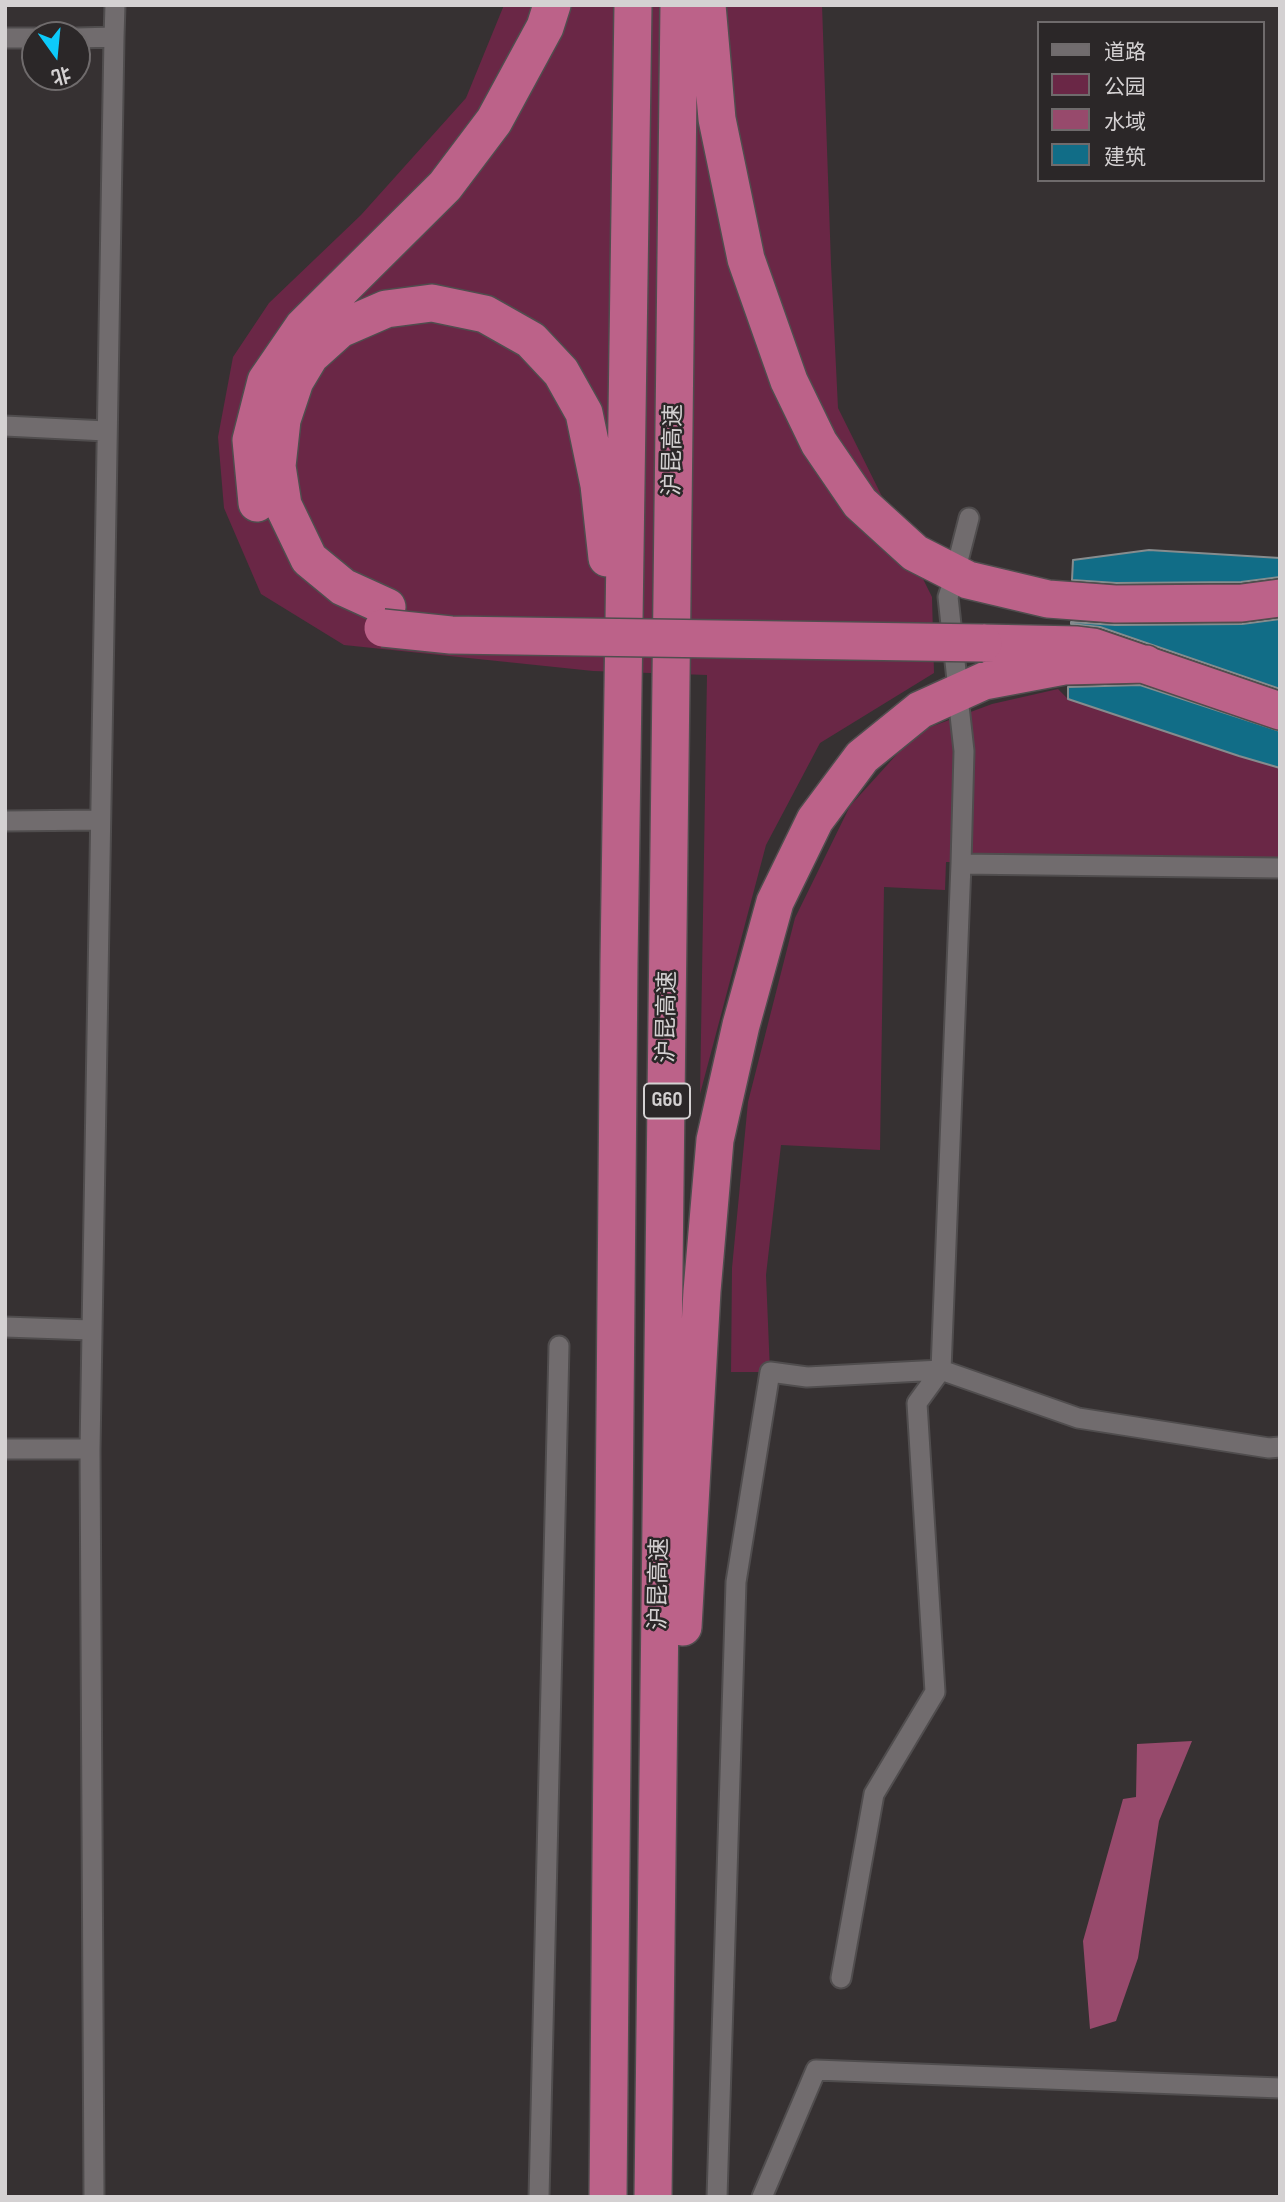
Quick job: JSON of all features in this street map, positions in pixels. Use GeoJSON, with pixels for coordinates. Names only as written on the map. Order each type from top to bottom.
{"type":"FeatureCollection","features":[{"type":"Feature","properties":{"kind":"highway"},"geometry":{"type":"LineString","coordinates":[[552,5],[545,27],[478,143],[445,186],[303,327],[266,381],[251,440],[257,503],[281,554],[323,599],[451,635],[985,633],[1075,625],[1198,620],[1242,603]]}},
{"type":"Feature","properties":{"kind":"highway","name":"沪昆高速"},"geometry":{"type":"LineString","coordinates":[[608,2197],[623,697],[633,5]]}},
{"type":"Feature","properties":{"kind":"highway","name":"沪昆高速"},"geometry":{"type":"LineString","coordinates":[[653,2197],[679,5]]}},
{"type":"Feature","properties":{"kind":"highway"},"geometry":{"type":"LineString","coordinates":[[707,5],[717,119],[746,259],[789,381],[819,443],[860,503],[915,553],[968,580],[1048,599],[1115,604],[1242,603],[1280,598]]}},
{"type":"Feature","properties":{"kind":"highway"},"geometry":{"type":"LineString","coordinates":[[385,618],[309,559],[283,505],[277,466],[282,420],[295,381],[310,356],[340,329],[386,309],[432,303],[485,314],[531,340],[561,372],[584,413],[599,485],[623,697]]}},
{"type":"Feature","properties":{"kind":"highway"},"geometry":{"type":"LineString","coordinates":[[985,633],[1077,645],[1146,664],[1280,711]]}},
{"type":"Feature","properties":{"kind":"highway"},"geometry":{"type":"LineString","coordinates":[[654,2089],[672,1884],[682,1639],[702,1291],[716,1140],[741,1025],[775,902],[815,820],[862,757],[920,710],[984,681],[1064,666],[1146,664]]}},
{"type":"Feature","properties":{"kind":"street"},"geometry":{"type":"LineString","coordinates":[[93,2197],[91,1330],[115,5]]}},
{"type":"Feature","properties":{"kind":"street"},"geometry":{"type":"LineString","coordinates":[[91,38],[114,37]]}},
{"type":"Feature","properties":{"kind":"street"},"geometry":{"type":"LineString","coordinates":[[5,426],[106,431]]}},
{"type":"Feature","properties":{"kind":"street"},"geometry":{"type":"LineString","coordinates":[[958,561],[968,518]]}},
{"type":"Feature","properties":{"kind":"street"},"geometry":{"type":"LineString","coordinates":[[951,585],[948,597],[957,680]]}},
{"type":"Feature","properties":{"kind":"street"},"geometry":{"type":"LineString","coordinates":[[841,1978],[874,1794],[935,1692],[917,1403],[941,1370],[961,864],[964,751],[959,706]]}},
{"type":"Feature","properties":{"kind":"street"},"geometry":{"type":"LineString","coordinates":[[5,821],[100,820]]}},
{"type":"Feature","properties":{"kind":"street"},"geometry":{"type":"LineString","coordinates":[[961,864],[1280,868]]}},
{"type":"Feature","properties":{"kind":"street"},"geometry":{"type":"LineString","coordinates":[[5,1327],[91,1330]]}},
{"type":"Feature","properties":{"kind":"street"},"geometry":{"type":"LineString","coordinates":[[539,2197],[559,1346]]}},
{"type":"Feature","properties":{"kind":"street"},"geometry":{"type":"LineString","coordinates":[[717,2197],[736,1582],[770,1372],[807,1377],[941,1370],[1078,1418],[1269,1448],[1280,1447]]}},
{"type":"Feature","properties":{"kind":"street"},"geometry":{"type":"LineString","coordinates":[[5,1448],[90,1449]]}},
{"type":"Feature","properties":{"kind":"street"},"geometry":{"type":"LineString","coordinates":[[762,2197],[816,2070],[1280,2088]]}},
{"type":"Feature","properties":{"kind":"green space"},"geometry":{"type":"Polygon","coordinates":[[[504,5],[822,5],[838,408],[932,597],[934,673],[820,743],[766,845],[700,1094],[707,675],[593,671],[344,645],[261,594],[224,508],[218,437],[233,357],[269,303],[361,215],[466,98],[504,5]]]}},
{"type":"Feature","properties":{"kind":"green space"},"geometry":{"type":"Polygon","coordinates":[[[1058,689],[1068,699],[1280,768],[1280,867],[946,862],[945,890],[884,887],[880,1150],[781,1145],[766,1275],[770,1372],[731,1372],[732,1268],[748,1102],[795,918],[850,806],[917,732],[992,704],[1058,689]]]}},
{"type":"Feature","properties":{"kind":"water"},"geometry":{"type":"Polygon","coordinates":[[[1192,1741],[1159,1821],[1138,1958],[1116,2021],[1090,2029],[1083,1941],[1123,1799],[1136,1797],[1137,1744],[1192,1741]]]}},
{"type":"Feature","properties":{"kind":"building"},"geometry":{"type":"Polygon","coordinates":[[[1149,550],[1280,558],[1280,577],[1241,582],[1116,583],[1072,580],[1073,560],[1149,550]]]}},
{"type":"Feature","properties":{"kind":"building"},"geometry":{"type":"Polygon","coordinates":[[[1280,619],[1280,689],[1100,627],[1071,624],[1242,624],[1280,619]]]}},
{"type":"Feature","properties":{"kind":"building"},"geometry":{"type":"Polygon","coordinates":[[[1140,685],[1280,731],[1280,768],[1068,699],[1068,687],[1140,685]]]}}]}
